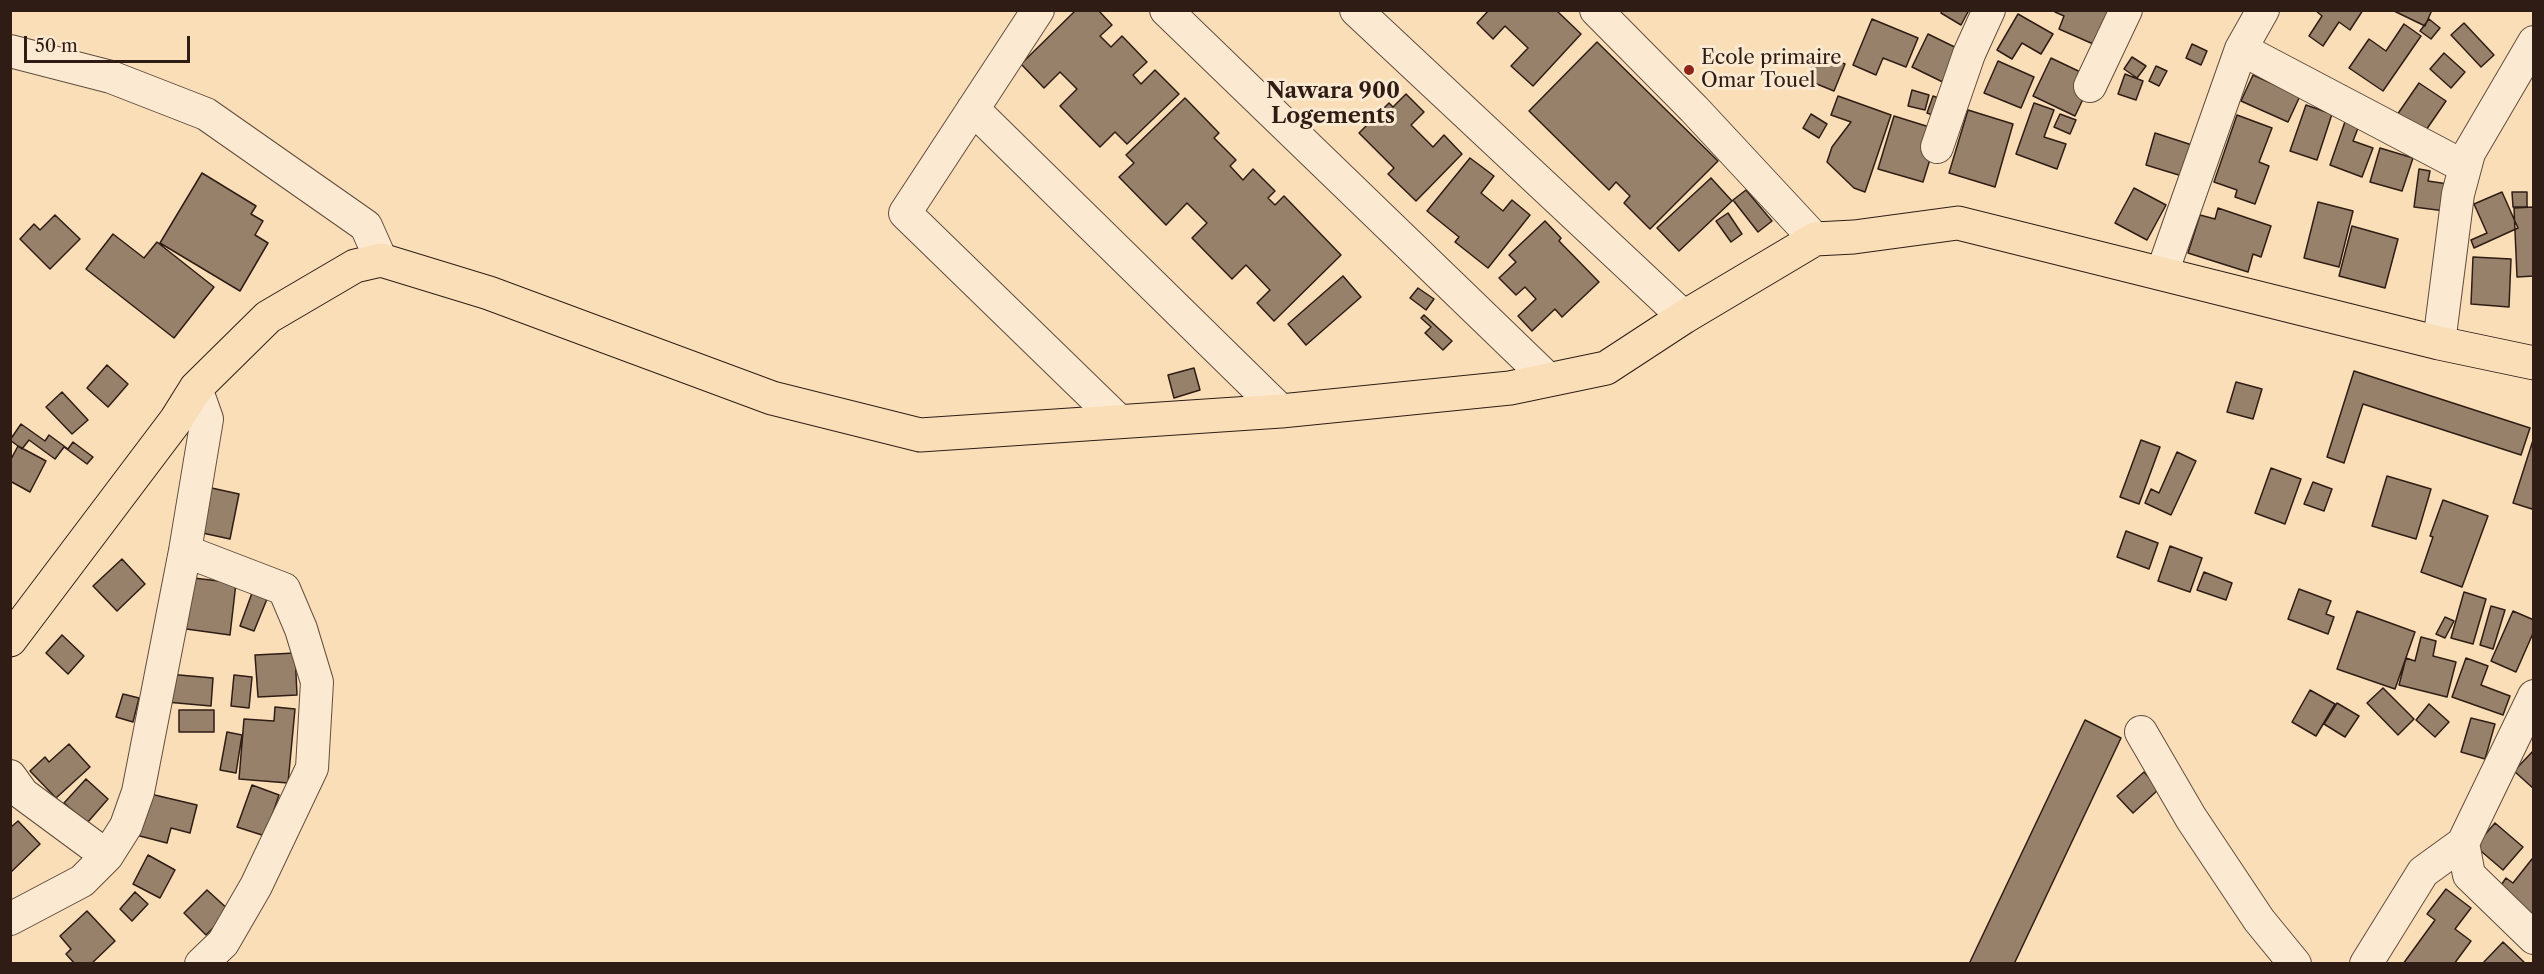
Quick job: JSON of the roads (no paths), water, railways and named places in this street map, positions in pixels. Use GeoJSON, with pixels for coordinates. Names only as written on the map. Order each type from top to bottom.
{"type":"FeatureCollection","features":[{"type":"Feature","properties":{"kind":"main road"},"geometry":{"type":"LineString","coordinates":[[10,640],[176,420],[196,388],[268,317],[355,266],[381,260],[489,293],[772,398],[920,435],[1281,411],[1510,388],[1606,368],[1684,316],[1815,239],[1854,237],[1958,223],[2439,343],[2534,363]]}},
{"type":"Feature","properties":{"kind":"street"},"geometry":{"type":"LineString","coordinates":[[1038,10],[905,213],[1119,421]]}},
{"type":"Feature","properties":{"kind":"street"},"geometry":{"type":"LineString","coordinates":[[1166,10],[1548,379]]}},
{"type":"Feature","properties":{"kind":"street"},"geometry":{"type":"LineString","coordinates":[[1356,10],[1684,316]]}},
{"type":"Feature","properties":{"kind":"street"},"geometry":{"type":"LineString","coordinates":[[1937,147],[1969,54],[1989,10]]}},
{"type":"Feature","properties":{"kind":"street"},"geometry":{"type":"LineString","coordinates":[[2090,86],[2126,10]]}},
{"type":"Feature","properties":{"kind":"street"},"geometry":{"type":"LineString","coordinates":[[2162,273],[2241,49],[2263,10]]}},
{"type":"Feature","properties":{"kind":"street"},"geometry":{"type":"LineString","coordinates":[[1601,12],[1815,239]]}},
{"type":"Feature","properties":{"kind":"street"},"geometry":{"type":"LineString","coordinates":[[2439,343],[2458,194],[2469,153],[2533,45]]}},
{"type":"Feature","properties":{"kind":"street"},"geometry":{"type":"LineString","coordinates":[[2241,49],[2465,167]]}},
{"type":"Feature","properties":{"kind":"street"},"geometry":{"type":"LineString","coordinates":[[10,51],[111,77],[206,114],[366,226],[381,260]]}},
{"type":"Feature","properties":{"kind":"street"},"geometry":{"type":"LineString","coordinates":[[973,110],[1281,411]]}},
{"type":"Feature","properties":{"kind":"street"},"geometry":{"type":"LineString","coordinates":[[10,919],[82,881],[107,856],[126,826],[138,792],[185,551],[207,419],[196,388]]}},
{"type":"Feature","properties":{"kind":"street"},"geometry":{"type":"LineString","coordinates":[[185,551],[284,589],[301,629],[317,682],[312,768],[256,886],[223,943],[201,963]]}},
{"type":"Feature","properties":{"kind":"street"},"geometry":{"type":"LineString","coordinates":[[2366,963],[2422,872],[2463,843],[2533,701]]}},
{"type":"Feature","properties":{"kind":"street"},"geometry":{"type":"LineString","coordinates":[[2141,732],[2191,818],[2259,920],[2295,963]]}},
{"type":"Feature","properties":{"kind":"street"},"geometry":{"type":"LineString","coordinates":[[10,776],[22,794],[107,856]]}},
{"type":"Feature","properties":{"kind":"street"},"geometry":{"type":"LineString","coordinates":[[2463,843],[2469,875],[2534,938]]}},
{"type":"Feature","properties":{"kind":"place","name":"Ecole primaire Omar Touel"},"geometry":{"type":"Point","coordinates":[1689,70]}},
{"type":"Feature","properties":{"kind":"district","name":"Nawara 900 Logements"},"geometry":{"type":"Point","coordinates":[1333,104]}}]}
